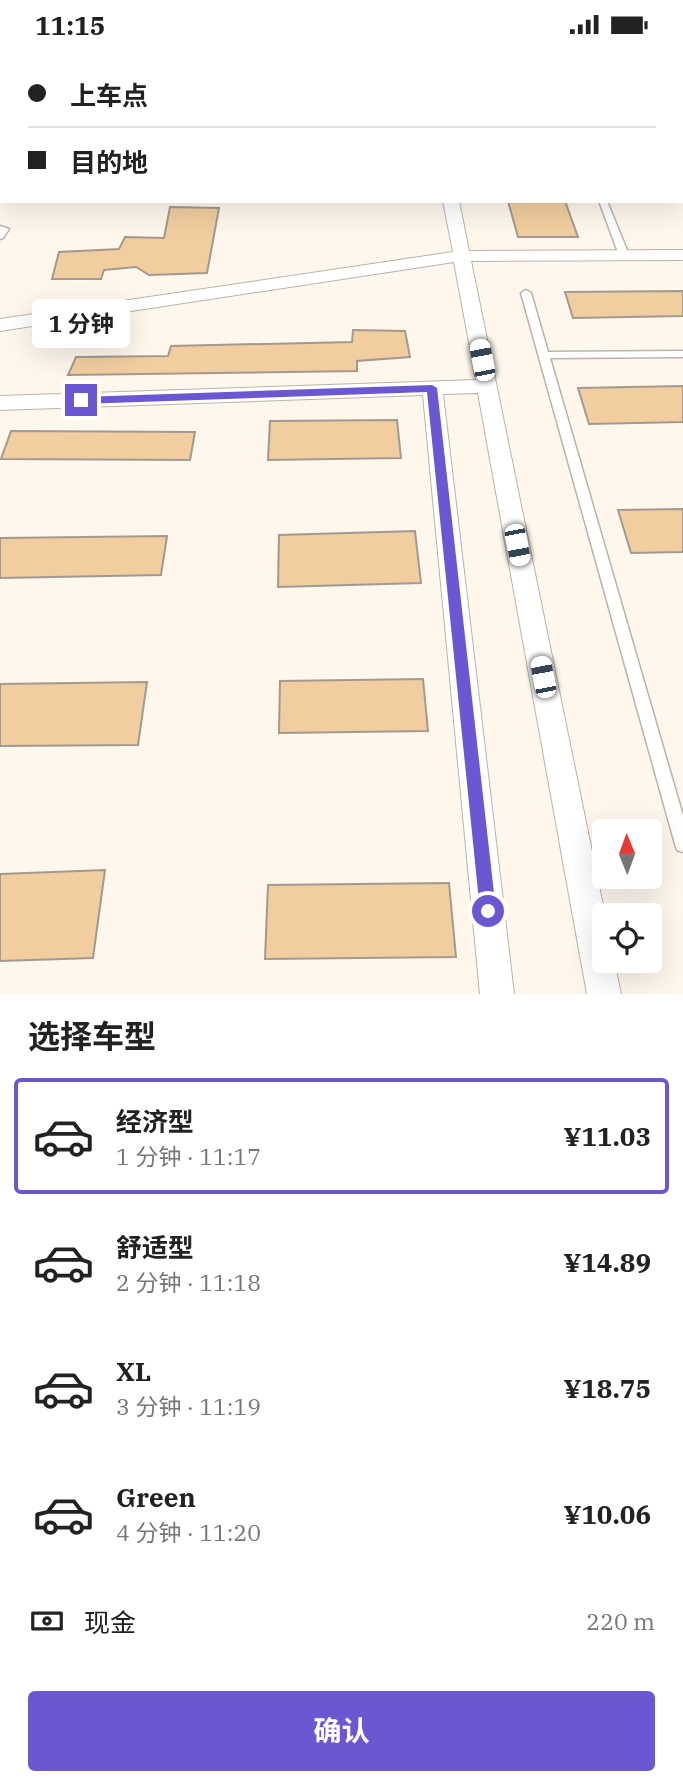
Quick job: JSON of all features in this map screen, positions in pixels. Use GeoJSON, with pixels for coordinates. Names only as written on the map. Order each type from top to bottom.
{"type":"FeatureCollection","features":[{"type":"Feature","properties":{"kind":"street"},"geometry":{"type":"LineString","coordinates":[[451,203],[604,994]]}},
{"type":"Feature","properties":{"kind":"street"},"geometry":{"type":"LineString","coordinates":[[0,325],[462,256],[683,255]]}},
{"type":"Feature","properties":{"kind":"street"},"geometry":{"type":"LineString","coordinates":[[0,403],[487,386]]}},
{"type":"Feature","properties":{"kind":"street"},"geometry":{"type":"LineString","coordinates":[[432,388],[497,994]]}},
{"type":"Feature","properties":{"kind":"lane"},"geometry":{"type":"LineString","coordinates":[[604,203],[624,255]]}},
{"type":"Feature","properties":{"kind":"lane"},"geometry":{"type":"LineString","coordinates":[[0,229],[5,229],[0,236]]}},
{"type":"Feature","properties":{"kind":"lane"},"geometry":{"type":"LineString","coordinates":[[526,293],[683,844]]}},
{"type":"Feature","properties":{"kind":"lane"},"geometry":{"type":"LineString","coordinates":[[544,355],[683,354]]}},
{"type":"Feature","properties":{"kind":"building"},"geometry":{"type":"Polygon","coordinates":[[[509,203],[566,203],[578,237],[518,237],[509,203]]]}},
{"type":"Feature","properties":{"kind":"building"},"geometry":{"type":"Polygon","coordinates":[[[170,207],[219,208],[207,273],[149,275],[136,267],[104,270],[101,279],[52,279],[59,252],[119,249],[125,237],[164,238],[170,207]]]}},
{"type":"Feature","properties":{"kind":"building"},"geometry":{"type":"Polygon","coordinates":[[[683,291],[683,316],[573,318],[565,292],[683,291]]]}},
{"type":"Feature","properties":{"kind":"building"},"geometry":{"type":"Polygon","coordinates":[[[353,330],[405,331],[410,357],[357,361],[357,371],[68,375],[76,357],[168,356],[171,346],[352,342],[353,330]]]}},
{"type":"Feature","properties":{"kind":"building"},"geometry":{"type":"Polygon","coordinates":[[[683,386],[683,422],[589,424],[578,388],[683,386]]]}},
{"type":"Feature","properties":{"kind":"building"},"geometry":{"type":"Polygon","coordinates":[[[397,420],[401,458],[268,460],[270,421],[397,420]]]}},
{"type":"Feature","properties":{"kind":"building"},"geometry":{"type":"Polygon","coordinates":[[[11,431],[195,432],[190,460],[1,459],[11,431]]]}},
{"type":"Feature","properties":{"kind":"building"},"geometry":{"type":"Polygon","coordinates":[[[683,509],[683,552],[631,553],[618,510],[683,509]]]}},
{"type":"Feature","properties":{"kind":"building"},"geometry":{"type":"Polygon","coordinates":[[[415,531],[421,583],[278,587],[279,535],[415,531]]]}},
{"type":"Feature","properties":{"kind":"building"},"geometry":{"type":"Polygon","coordinates":[[[167,536],[161,575],[0,578],[0,538],[167,536]]]}},
{"type":"Feature","properties":{"kind":"building"},"geometry":{"type":"Polygon","coordinates":[[[423,679],[428,731],[279,733],[280,681],[423,679]]]}},
{"type":"Feature","properties":{"kind":"building"},"geometry":{"type":"Polygon","coordinates":[[[147,682],[138,745],[0,746],[0,684],[147,682]]]}},
{"type":"Feature","properties":{"kind":"building"},"geometry":{"type":"Polygon","coordinates":[[[105,870],[93,958],[0,961],[0,874],[105,870]]]}},
{"type":"Feature","properties":{"kind":"building"},"geometry":{"type":"Polygon","coordinates":[[[449,883],[456,957],[265,959],[268,885],[449,883]]]}},
{"type":"Feature","properties":{"kind":"route"},"geometry":{"type":"LineString","coordinates":[[81,400],[432,388],[488,911]]}}]}
